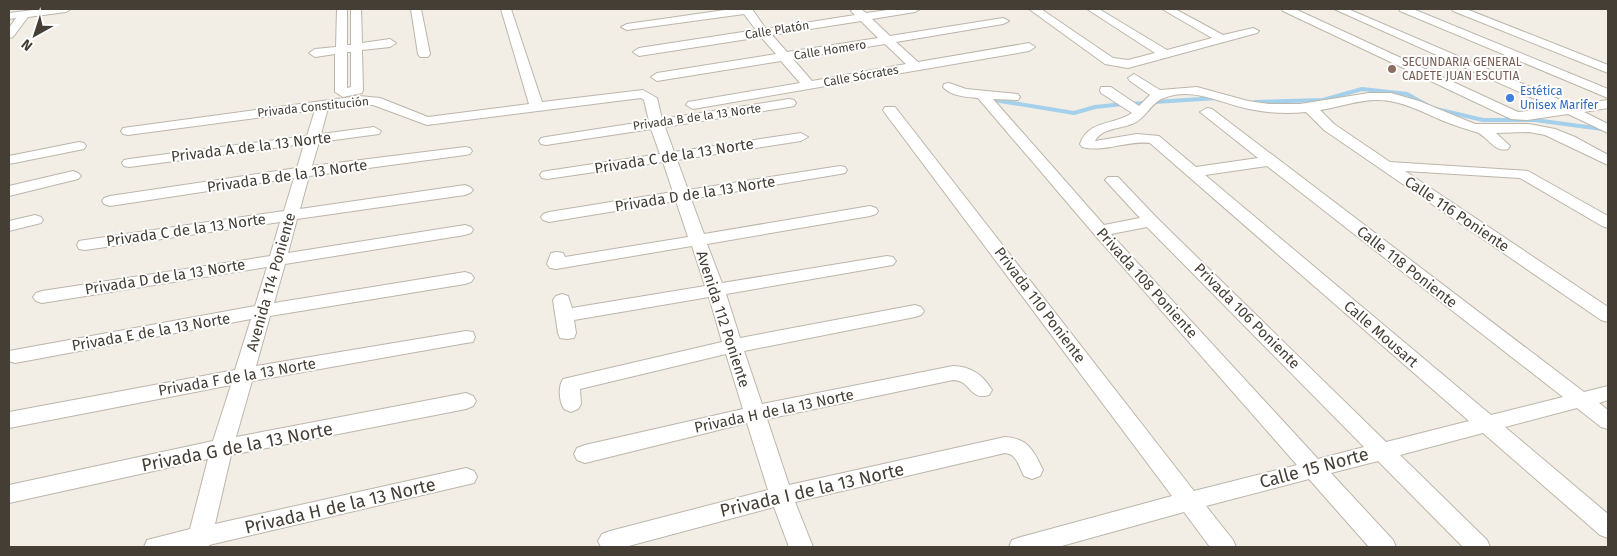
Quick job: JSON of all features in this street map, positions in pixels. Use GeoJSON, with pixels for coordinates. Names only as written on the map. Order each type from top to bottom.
{"type":"FeatureCollection","features":[{"type":"Feature","properties":{"kind":"street"},"geometry":{"type":"LineString","coordinates":[[9,16],[66,9]]}},
{"type":"Feature","properties":{"kind":"street"},"geometry":{"type":"LineString","coordinates":[[342,9],[341,92],[343,93],[357,90],[356,9]]}},
{"type":"Feature","properties":{"kind":"street"},"geometry":{"type":"LineString","coordinates":[[416,9],[424,54]]}},
{"type":"Feature","properties":{"kind":"street"},"geometry":{"type":"LineString","coordinates":[[506,9],[537,106]]}},
{"type":"Feature","properties":{"kind":"street"},"geometry":{"type":"LineString","coordinates":[[627,27],[747,9],[763,32],[808,85]]}},
{"type":"Feature","properties":{"kind":"street","name":"Calle Platón"},"geometry":{"type":"LineString","coordinates":[[639,52],[763,32],[864,12],[915,9]]}},
{"type":"Feature","properties":{"kind":"street"},"geometry":{"type":"LineString","coordinates":[[1034,9],[1109,61],[1119,64],[1128,64],[1166,55],[1253,31]]}},
{"type":"Feature","properties":{"kind":"street"},"geometry":{"type":"LineString","coordinates":[[1092,9],[1166,55]]}},
{"type":"Feature","properties":{"kind":"street"},"geometry":{"type":"LineString","coordinates":[[1167,9],[1223,40]]}},
{"type":"Feature","properties":{"kind":"street"},"geometry":{"type":"LineString","coordinates":[[1288,9],[1516,116],[1608,104]]}},
{"type":"Feature","properties":{"kind":"street"},"geometry":{"type":"LineString","coordinates":[[1339,9],[1569,109],[1608,129]]}},
{"type":"Feature","properties":{"kind":"street"},"geometry":{"type":"LineString","coordinates":[[1404,9],[1608,94]]}},
{"type":"Feature","properties":{"kind":"street"},"geometry":{"type":"LineString","coordinates":[[1457,9],[1608,69]]}},
{"type":"Feature","properties":{"kind":"street"},"geometry":{"type":"LineString","coordinates":[[864,12],[922,66]]}},
{"type":"Feature","properties":{"kind":"street"},"geometry":{"type":"LineString","coordinates":[[9,35],[25,14]]}},
{"type":"Feature","properties":{"kind":"street","name":"Calle Homero"},"geometry":{"type":"LineString","coordinates":[[657,77],[1003,21]]}},
{"type":"Feature","properties":{"kind":"street"},"geometry":{"type":"LineString","coordinates":[[342,28],[356,25]]}},
{"type":"Feature","properties":{"kind":"street"},"geometry":{"type":"LineString","coordinates":[[1356,41],[1393,33]]}},
{"type":"Feature","properties":{"kind":"street"},"geometry":{"type":"LineString","coordinates":[[315,53],[390,43]]}},
{"type":"Feature","properties":{"kind":"street","name":"Calle Sócrates"},"geometry":{"type":"LineString","coordinates":[[693,106],[1029,47]]}},
{"type":"Feature","properties":{"kind":"street"},"geometry":{"type":"LineString","coordinates":[[1134,78],[1158,95]]}},
{"type":"Feature","properties":{"kind":"street"},"geometry":{"type":"LineString","coordinates":[[949,88],[964,93],[1013,97]]}},
{"type":"Feature","properties":{"kind":"street"},"geometry":{"type":"LineString","coordinates":[[1106,90],[1141,113],[1158,95],[1184,90],[1212,92],[1238,103],[1281,109],[1309,107],[1362,96],[1382,96],[1399,99],[1456,122],[1482,130],[1541,129],[1557,134],[1608,161]]}},
{"type":"Feature","properties":{"kind":"street","name":"Privada Constitución"},"geometry":{"type":"LineString","coordinates":[[128,131],[323,104],[375,101],[427,121],[643,94]]}},
{"type":"Feature","properties":{"kind":"street","name":"Avenida 112 Poniente"},"geometry":{"type":"LineString","coordinates":[[643,94],[650,98],[681,197],[734,346],[753,414],[800,547]]}},
{"type":"Feature","properties":{"kind":"street","name":"Privada 108 Poniente"},"geometry":{"type":"LineString","coordinates":[[982,95],[1100,232],[1384,547]]}},
{"type":"Feature","properties":{"kind":"street","name":"Privada B de la 13 Norte"},"geometry":{"type":"LineString","coordinates":[[546,140],[789,103]]}},
{"type":"Feature","properties":{"kind":"street","name":"Avenida 114 Poniente"},"geometry":{"type":"LineString","coordinates":[[198,542],[222,448],[245,375],[323,104]]}},
{"type":"Feature","properties":{"kind":"street","name":"Calle 116 Poniente"},"geometry":{"type":"LineString","coordinates":[[1309,107],[1329,127],[1608,316]]}},
{"type":"Feature","properties":{"kind":"street","name":"Privada 110 Poniente"},"geometry":{"type":"LineString","coordinates":[[890,110],[1224,547]]}},
{"type":"Feature","properties":{"kind":"street","name":"Calle 118 Poniente"},"geometry":{"type":"LineString","coordinates":[[1206,112],[1608,421]]}},
{"type":"Feature","properties":{"kind":"street","name":"Calle Mousart"},"geometry":{"type":"LineString","coordinates":[[1141,113],[1129,121],[1099,130],[1091,136],[1087,144],[1104,146],[1144,137],[1154,139],[1608,528]]}},
{"type":"Feature","properties":{"kind":"street"},"geometry":{"type":"LineString","coordinates":[[1482,130],[1503,146]]}},
{"type":"Feature","properties":{"kind":"street","name":"Privada A de la 13 Norte"},"geometry":{"type":"LineString","coordinates":[[129,163],[374,131]]}},
{"type":"Feature","properties":{"kind":"street","name":"Privada C de la 13 Norte"},"geometry":{"type":"LineString","coordinates":[[547,175],[801,136]]}},
{"type":"Feature","properties":{"kind":"street"},"geometry":{"type":"LineString","coordinates":[[9,160],[78,146]]}},
{"type":"Feature","properties":{"kind":"street","name":"Privada B de la 13 Norte"},"geometry":{"type":"LineString","coordinates":[[110,201],[303,172],[465,151]]}},
{"type":"Feature","properties":{"kind":"street"},"geometry":{"type":"LineString","coordinates":[[1193,172],[1270,161]]}},
{"type":"Feature","properties":{"kind":"street"},"geometry":{"type":"LineString","coordinates":[[1387,166],[1523,174],[1608,223]]}},
{"type":"Feature","properties":{"kind":"street","name":"Privada D de la 13 Norte"},"geometry":{"type":"LineString","coordinates":[[550,217],[840,170]]}},
{"type":"Feature","properties":{"kind":"street"},"geometry":{"type":"LineString","coordinates":[[9,191],[73,176]]}},
{"type":"Feature","properties":{"kind":"street","name":"Privada 106 Poniente"},"geometry":{"type":"LineString","coordinates":[[1113,180],[1478,547]]}},
{"type":"Feature","properties":{"kind":"street","name":"Privada C de la 13 Norte"},"geometry":{"type":"LineString","coordinates":[[85,245],[465,190]]}},
{"type":"Feature","properties":{"kind":"street"},"geometry":{"type":"LineString","coordinates":[[557,260],[870,211]]}},
{"type":"Feature","properties":{"kind":"street"},"geometry":{"type":"LineString","coordinates":[[9,226],[35,220]]}},
{"type":"Feature","properties":{"kind":"street"},"geometry":{"type":"LineString","coordinates":[[1100,232],[1152,221]]}},
{"type":"Feature","properties":{"kind":"street","name":"Privada D de la 13 Norte"},"geometry":{"type":"LineString","coordinates":[[42,297],[465,230]]}},
{"type":"Feature","properties":{"kind":"street"},"geometry":{"type":"LineString","coordinates":[[564,316],[887,261]]}},
{"type":"Feature","properties":{"kind":"street","name":"Privada E de la 13 Norte"},"geometry":{"type":"LineString","coordinates":[[15,356],[465,278]]}},
{"type":"Feature","properties":{"kind":"street"},"geometry":{"type":"LineString","coordinates":[[570,394],[734,346],[915,311]]}},
{"type":"Feature","properties":{"kind":"street","name":"Privada F de la 13 Norte"},"geometry":{"type":"LineString","coordinates":[[9,420],[245,375],[466,337]]}},
{"type":"Feature","properties":{"kind":"street","name":"Privada H de la 13 Norte"},"geometry":{"type":"LineString","coordinates":[[585,454],[753,414],[963,372],[971,376],[982,390]]}},
{"type":"Feature","properties":{"kind":"street","name":"Calle 15 Norte"},"geometry":{"type":"LineString","coordinates":[[1021,547],[1486,423],[1608,393]]}},
{"type":"Feature","properties":{"kind":"street","name":"Privada G de la 13 Norte"},"geometry":{"type":"LineString","coordinates":[[9,494],[222,448],[466,401]]}},
{"type":"Feature","properties":{"kind":"street","name":"Privada I de la 13 Norte"},"geometry":{"type":"LineString","coordinates":[[610,541],[781,496],[1005,445],[1015,445],[1022,450],[1032,470]]}},
{"type":"Feature","properties":{"kind":"street","name":"Privada H de la 13 Norte"},"geometry":{"type":"LineString","coordinates":[[156,547],[198,542],[466,477]]}},
{"type":"Feature","properties":{"kind":"waterway"},"geometry":{"type":"LineString","coordinates":[[1255,102],[1323,100],[1362,89],[1407,94],[1432,108],[1483,120],[1535,120],[1602,129]]}},
{"type":"Feature","properties":{"kind":"waterway"},"geometry":{"type":"LineString","coordinates":[[1155,102],[1217,98]]}},
{"type":"Feature","properties":{"kind":"waterway"},"geometry":{"type":"LineString","coordinates":[[994,100],[1074,113],[1095,107],[1123,104]]}},
{"type":"Feature","properties":{"kind":"waterway"},"geometry":{"type":"LineString","coordinates":[[1131,104],[1145,103]]}},
{"type":"Feature","properties":{"kind":"place","name":"SECUNDARIA GENERAL CADETE JUAN ESCUTIA"},"geometry":{"type":"Point","coordinates":[1392,69]}},
{"type":"Feature","properties":{"kind":"place","name":"Estética Unisex Marifer"},"geometry":{"type":"Point","coordinates":[1510,98]}}]}
